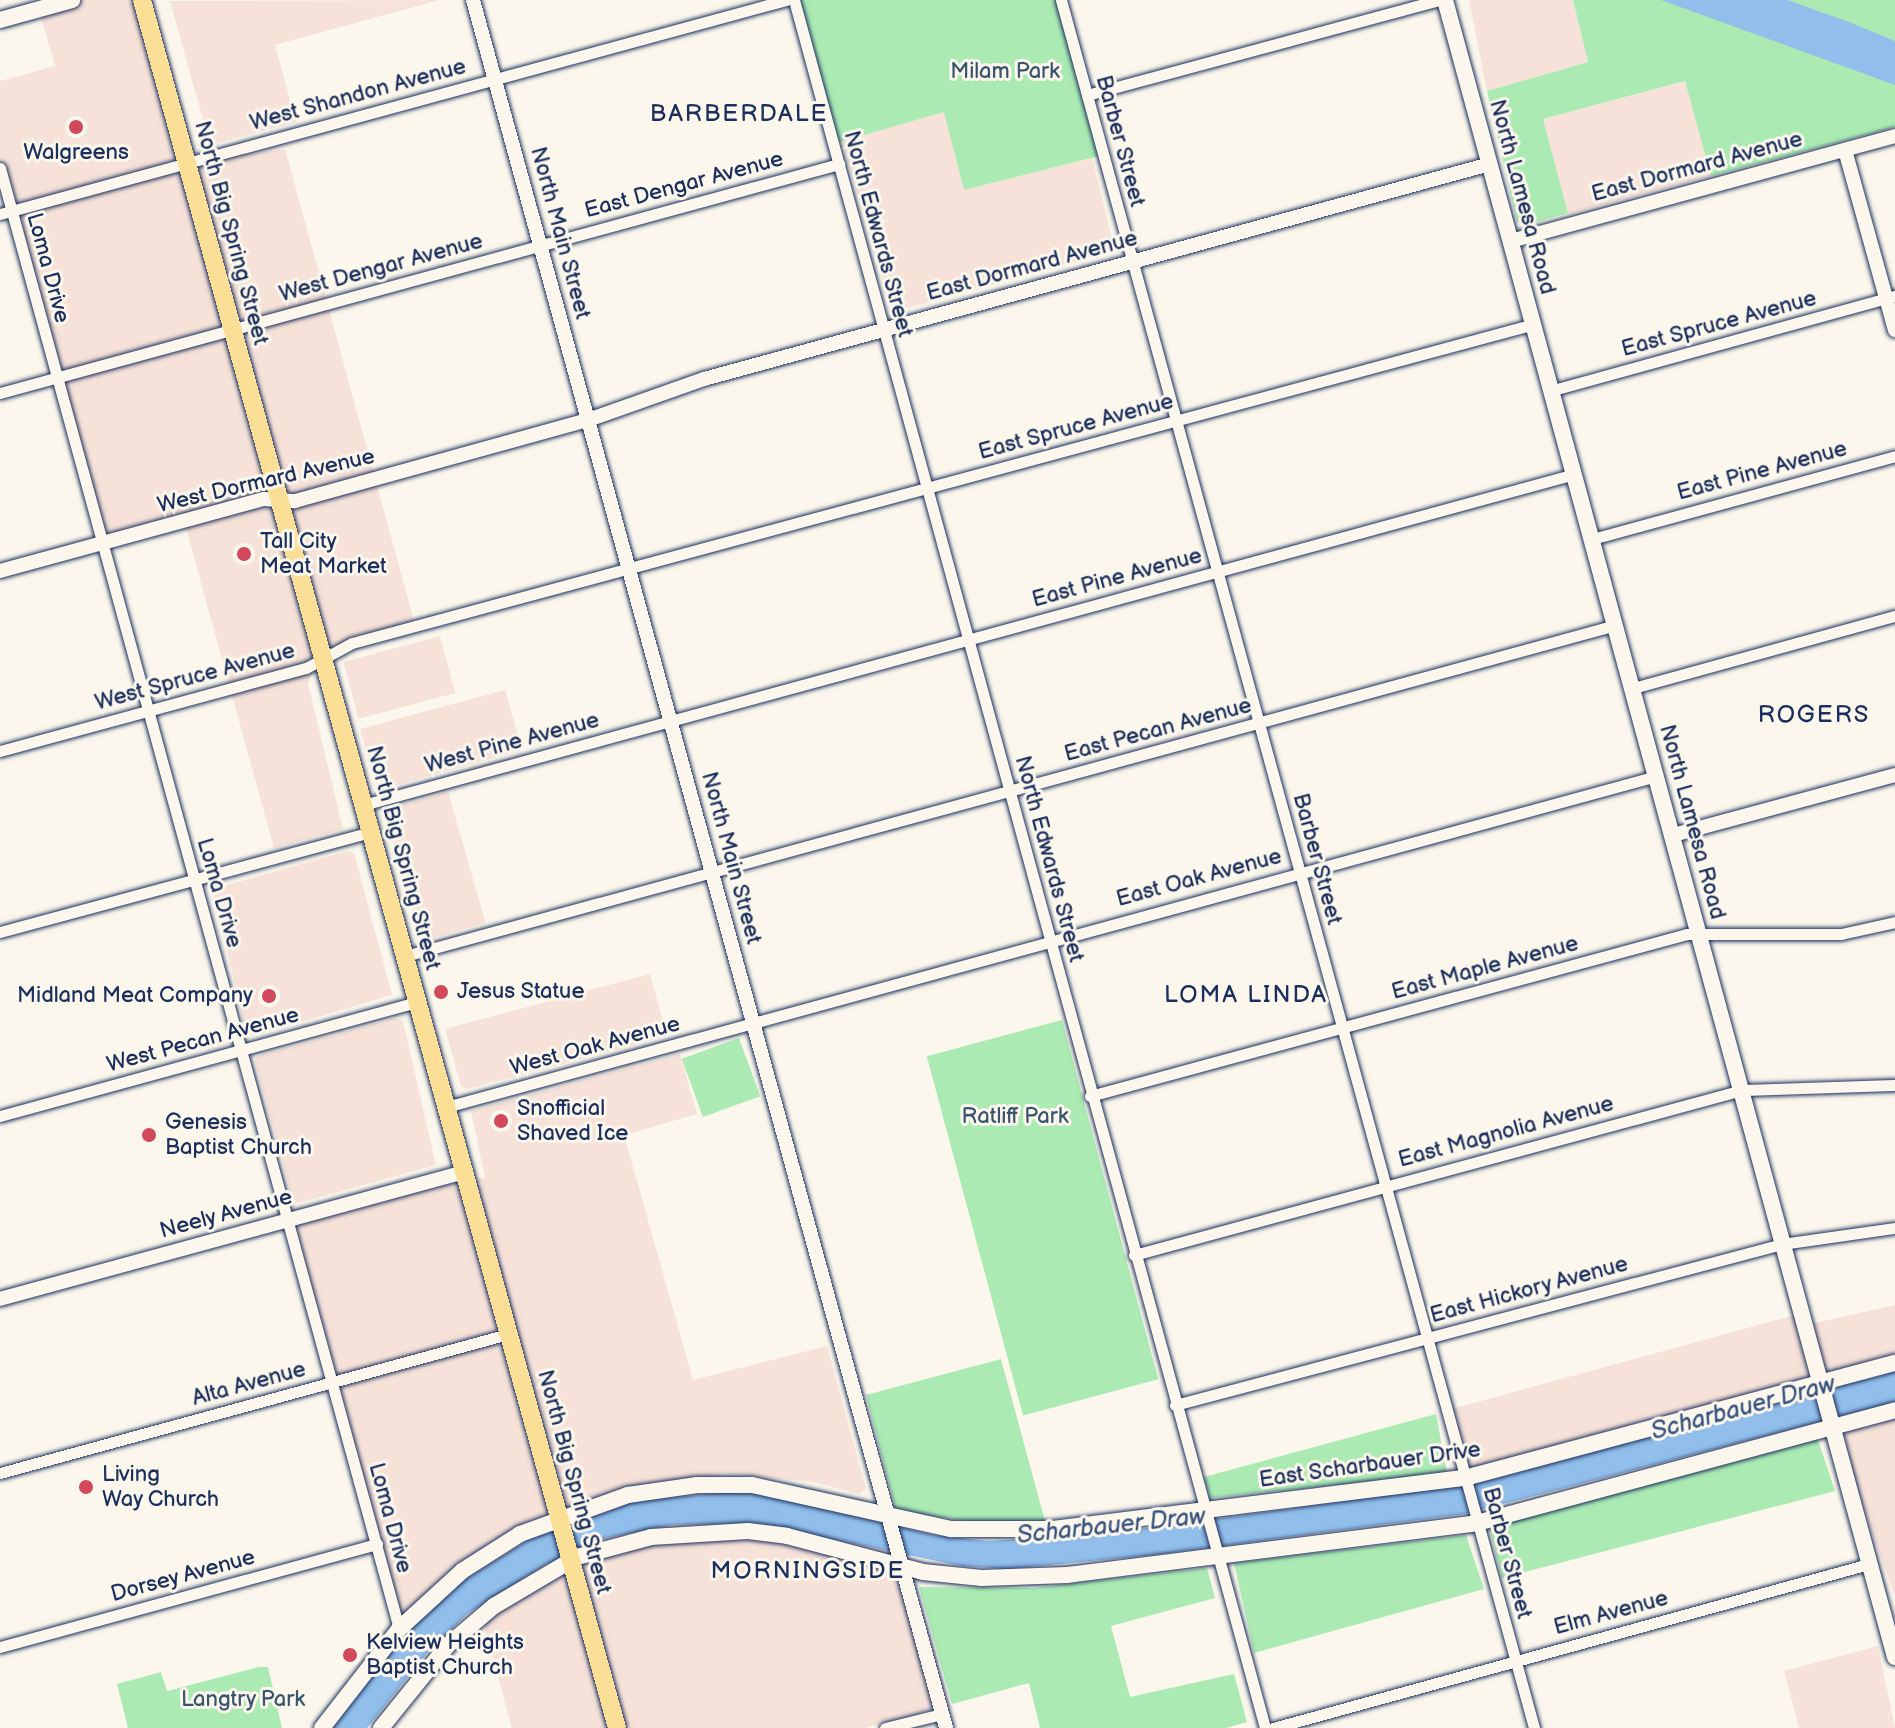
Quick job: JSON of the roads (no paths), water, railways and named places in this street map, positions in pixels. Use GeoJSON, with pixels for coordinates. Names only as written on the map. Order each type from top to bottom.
{"type":"FeatureCollection","features":[{"type":"Feature","properties":{"kind":"highway","name":"North Big Spring Street"},"geometry":{"type":"LineString","coordinates":[[142,0],[617,1728]]}},
{"type":"Feature","properties":{"kind":"main road"},"geometry":{"type":"LineString","coordinates":[[0,20],[72,0]]}},
{"type":"Feature","properties":{"kind":"main road","name":"North Lamesa Road"},"geometry":{"type":"LineString","coordinates":[[1445,0],[1895,1657]]}},
{"type":"Feature","properties":{"kind":"main road","name":"East Scharbauer Drive"},"geometry":{"type":"LineString","coordinates":[[322,1728],[399,1629],[470,1565],[559,1517],[644,1492],[715,1484],[786,1489],[888,1515],[992,1533],[1465,1478],[1895,1363]]}},
{"type":"Feature","properties":{"kind":"main road"},"geometry":{"type":"LineString","coordinates":[[381,1728],[433,1662],[476,1620],[571,1561],[651,1537],[727,1530],[787,1536],[903,1568],[1024,1578],[1477,1523],[1895,1410]]}},
{"type":"Feature","properties":{"kind":"street","name":"North Main Street"},"geometry":{"type":"LineString","coordinates":[[473,0],[944,1721]]}},
{"type":"Feature","properties":{"kind":"street","name":"West Shandon Avenue"},"geometry":{"type":"LineString","coordinates":[[6,212],[786,0]]}},
{"type":"Feature","properties":{"kind":"street","name":"North Edwards Street"},"geometry":{"type":"LineString","coordinates":[[794,0],[1051,942],[1090,1096],[1265,1728]]}},
{"type":"Feature","properties":{"kind":"street","name":"Barber Street"},"geometry":{"type":"LineString","coordinates":[[1061,0],[1534,1728]]}},
{"type":"Feature","properties":{"kind":"street"},"geometry":{"type":"LineString","coordinates":[[1087,95],[1438,0]]}},
{"type":"Feature","properties":{"kind":"street","name":"East Dormard Avenue"},"geometry":{"type":"LineString","coordinates":[[1511,241],[1895,136]]}},
{"type":"Feature","properties":{"kind":"street"},"geometry":{"type":"LineString","coordinates":[[1845,150],[1891,298],[1895,330]]}},
{"type":"Feature","properties":{"kind":"street","name":"East Dengar Avenue"},"geometry":{"type":"LineString","coordinates":[[540,244],[839,164]]}},
{"type":"Feature","properties":{"kind":"street","name":"East Dormard Avenue"},"geometry":{"type":"LineString","coordinates":[[588,420],[704,379],[1490,164]]}},
{"type":"Feature","properties":{"kind":"street","name":"Loma Drive"},"geometry":{"type":"LineString","coordinates":[[0,168],[6,212],[104,543],[399,1629]]}},
{"type":"Feature","properties":{"kind":"street","name":"West Dengar Avenue"},"geometry":{"type":"LineString","coordinates":[[0,393],[540,244]]}},
{"type":"Feature","properties":{"kind":"street","name":"East Spruce Avenue"},"geometry":{"type":"LineString","coordinates":[[1553,390],[1891,298]]}},
{"type":"Feature","properties":{"kind":"street","name":"East Spruce Avenue"},"geometry":{"type":"LineString","coordinates":[[629,570],[1534,324]]}},
{"type":"Feature","properties":{"kind":"street","name":"West Dormard Avenue"},"geometry":{"type":"LineString","coordinates":[[0,571],[279,499],[295,501],[588,420]]}},
{"type":"Feature","properties":{"kind":"street","name":"East Pine Avenue"},"geometry":{"type":"LineString","coordinates":[[1592,539],[1895,456]]}},
{"type":"Feature","properties":{"kind":"street","name":"East Pine Avenue"},"geometry":{"type":"LineString","coordinates":[[671,721],[1575,474]]}},
{"type":"Feature","properties":{"kind":"street","name":"West Spruce Avenue"},"geometry":{"type":"LineString","coordinates":[[0,751],[324,659],[352,643],[629,570]]}},
{"type":"Feature","properties":{"kind":"street"},"geometry":{"type":"LineString","coordinates":[[1633,688],[1895,616]]}},
{"type":"Feature","properties":{"kind":"street","name":"East Pecan Avenue"},"geometry":{"type":"LineString","coordinates":[[712,873],[1616,625]]}},
{"type":"Feature","properties":{"kind":"street","name":"West Pine Avenue"},"geometry":{"type":"LineString","coordinates":[[363,805],[671,721]]}},
{"type":"Feature","properties":{"kind":"street"},"geometry":{"type":"LineString","coordinates":[[1673,835],[1895,775]]}},
{"type":"Feature","properties":{"kind":"street","name":"East Oak Avenue"},"geometry":{"type":"LineString","coordinates":[[754,1023],[1657,776]]}},
{"type":"Feature","properties":{"kind":"street"},"geometry":{"type":"LineString","coordinates":[[0,932],[371,832]]}},
{"type":"Feature","properties":{"kind":"street"},"geometry":{"type":"LineString","coordinates":[[405,956],[712,873]]}},
{"type":"Feature","properties":{"kind":"street","name":"East Maple Avenue"},"geometry":{"type":"LineString","coordinates":[[1090,1096],[1699,932],[1841,934],[1895,922]]}},
{"type":"Feature","properties":{"kind":"street","name":"West Pecan Avenue"},"geometry":{"type":"LineString","coordinates":[[0,1116],[417,1002]]}},
{"type":"Feature","properties":{"kind":"street","name":"West Oak Avenue"},"geometry":{"type":"LineString","coordinates":[[446,1107],[754,1023]]}},
{"type":"Feature","properties":{"kind":"street","name":"East Magnolia Avenue"},"geometry":{"type":"LineString","coordinates":[[1134,1255],[1742,1090],[1895,1085]]}},
{"type":"Feature","properties":{"kind":"street","name":"Neely Avenue"},"geometry":{"type":"LineString","coordinates":[[0,1299],[464,1172]]}},
{"type":"Feature","properties":{"kind":"street","name":"East Hickory Avenue"},"geometry":{"type":"LineString","coordinates":[[1175,1405],[1782,1244],[1895,1228]]}},
{"type":"Feature","properties":{"kind":"street","name":"Alta Avenue"},"geometry":{"type":"LineString","coordinates":[[0,1473],[508,1334]]}},
{"type":"Feature","properties":{"kind":"street","name":"Dorsey Avenue"},"geometry":{"type":"LineString","coordinates":[[0,1647],[377,1544]]}},
{"type":"Feature","properties":{"kind":"street","name":"Elm Avenue"},"geometry":{"type":"LineString","coordinates":[[1273,1728],[1869,1564]]}},
{"type":"Feature","properties":{"kind":"street"},"geometry":{"type":"LineString","coordinates":[[885,1728],[944,1721]]}},
{"type":"Feature","properties":{"kind":"water"},"geometry":{"type":"Polygon","coordinates":[[[1661,0],[1787,0],[1849,22],[1895,41],[1895,85],[1661,0]]]}},
{"type":"Feature","properties":{"kind":"water"},"geometry":{"type":"Polygon","coordinates":[[[1895,1372],[1895,1402],[1464,1514],[1153,1555],[1009,1569],[961,1566],[755,1523],[671,1525],[606,1538],[546,1564],[467,1614],[431,1648],[367,1728],[332,1728],[402,1635],[451,1588],[537,1535],[637,1501],[727,1492],[769,1495],[933,1535],[988,1541],[1111,1533],[1457,1486],[1895,1372]]]}},
{"type":"Feature","properties":{"kind":"place","name":"Walgreens"},"geometry":{"type":"Point","coordinates":[76,127]}},
{"type":"Feature","properties":{"kind":"place","name":"Tall City Meat Market"},"geometry":{"type":"Point","coordinates":[244,554]}},
{"type":"Feature","properties":{"kind":"place","name":"Jesus Statue"},"geometry":{"type":"Point","coordinates":[441,992]}},
{"type":"Feature","properties":{"kind":"place","name":"Midland Meat Company"},"geometry":{"type":"Point","coordinates":[269,996]}},
{"type":"Feature","properties":{"kind":"place","name":"Snofficial Shaved Ice"},"geometry":{"type":"Point","coordinates":[501,1121]}},
{"type":"Feature","properties":{"kind":"place","name":"Genesis Baptist Church"},"geometry":{"type":"Point","coordinates":[149,1135]}},
{"type":"Feature","properties":{"kind":"place","name":"Living Way Church"},"geometry":{"type":"Point","coordinates":[86,1487]}},
{"type":"Feature","properties":{"kind":"place","name":"Kelview Heights Baptist Church"},"geometry":{"type":"Point","coordinates":[350,1655]}},
{"type":"Feature","properties":{"kind":"district","name":"BARBERDALE"},"geometry":{"type":"Point","coordinates":[739,114]}},
{"type":"Feature","properties":{"kind":"district","name":"ROGERS"},"geometry":{"type":"Point","coordinates":[1814,715]}},
{"type":"Feature","properties":{"kind":"district","name":"LOMA LINDA"},"geometry":{"type":"Point","coordinates":[1246,995]}},
{"type":"Feature","properties":{"kind":"district","name":"MORNINGSIDE"},"geometry":{"type":"Point","coordinates":[808,1571]}},
{"type":"Feature","properties":{"kind":"park label","name":"Milam Park"},"geometry":{"type":"Point","coordinates":[1005,72]}},
{"type":"Feature","properties":{"kind":"park label","name":"Ratliff Park"},"geometry":{"type":"Point","coordinates":[1015,1117]}},
{"type":"Feature","properties":{"kind":"park label","name":"Langtry Park"},"geometry":{"type":"Point","coordinates":[243,1700]}},
{"type":"Feature","properties":{"kind":"water label","name":"Scharbauer Draw"},"geometry":{"type":"Point","coordinates":[1743,1408]}},
{"type":"Feature","properties":{"kind":"water label","name":"Scharbauer Draw"},"geometry":{"type":"Point","coordinates":[1111,1526]}}]}
